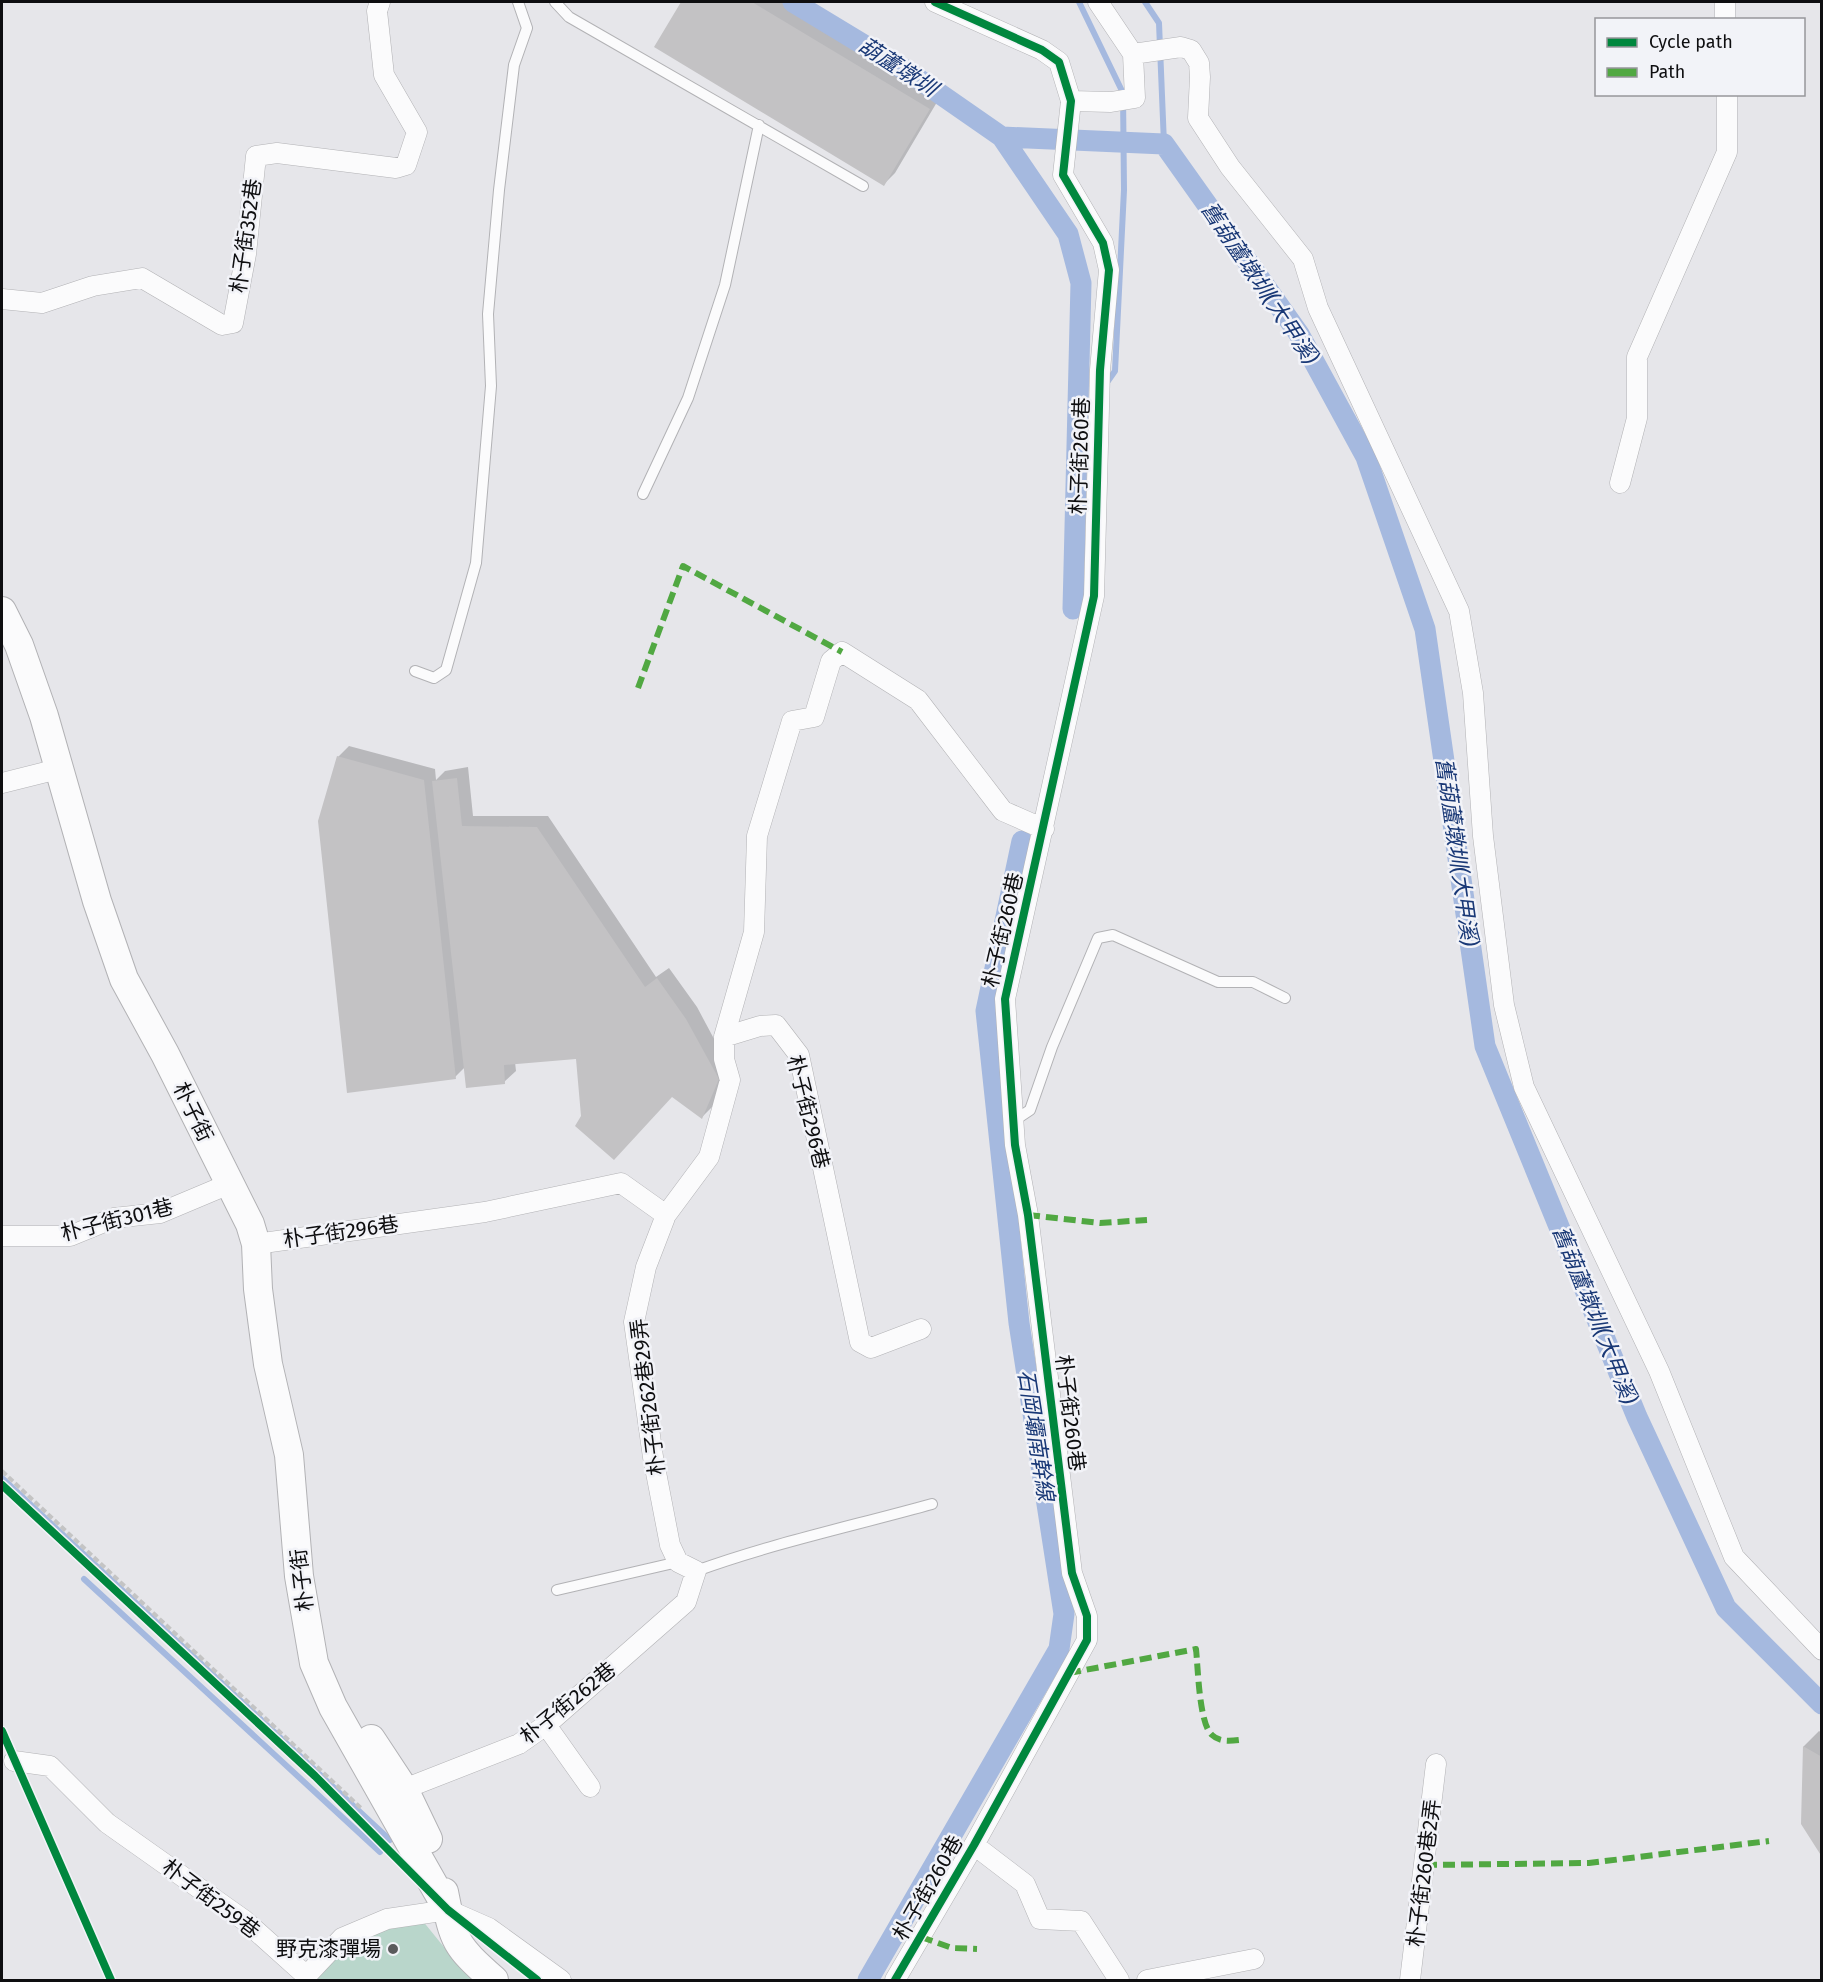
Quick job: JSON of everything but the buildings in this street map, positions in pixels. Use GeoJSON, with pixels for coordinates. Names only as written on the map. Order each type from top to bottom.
{"type":"FeatureCollection","features":[{"type":"Feature","properties":{"kind":"street","name":"朴子街352巷"},"geometry":{"type":"LineString","coordinates":[[2,299],[42,303],[93,286],[142,278],[222,325],[233,323],[246,254],[256,156],[277,153],[396,168],[406,165],[417,132],[384,75],[377,11],[380,2]]}},
{"type":"Feature","properties":{"kind":"street","name":"朴子街260巷"},"geometry":{"type":"LineString","coordinates":[[895,1980],[974,1845],[1087,1640],[1087,1616],[1072,1573],[1028,1215],[1015,1145],[1005,999],[1094,596],[1100,370],[1109,270],[1103,243],[1063,175],[1071,101],[1059,62],[1042,50],[935,2]]}},
{"type":"Feature","properties":{"kind":"street"},"geometry":{"type":"LineString","coordinates":[[1071,101],[1111,102],[1135,98],[1133,54],[1098,2]]}},
{"type":"Feature","properties":{"kind":"street"},"geometry":{"type":"LineString","coordinates":[[1725,2],[1725,18]]}},
{"type":"Feature","properties":{"kind":"street"},"geometry":{"type":"LineString","coordinates":[[1133,54],[1181,47],[1191,50],[1199,63],[1198,118],[1230,167],[1302,259],[1318,308],[1459,611],[1473,693],[1483,836],[1504,1005],[1524,1087],[1659,1371],[1734,1557],[1821,1650]]}},
{"type":"Feature","properties":{"kind":"street"},"geometry":{"type":"LineString","coordinates":[[1620,483],[1637,418],[1636,357],[1727,152],[1727,96]]}},
{"type":"Feature","properties":{"kind":"street","name":"朴子街"},"geometry":{"type":"LineString","coordinates":[[2,611],[19,645],[44,716],[97,901],[124,979],[165,1054],[250,1224],[256,1244],[266,1354],[289,1455],[299,1576],[314,1663],[333,1707],[448,1910]]}},
{"type":"Feature","properties":{"kind":"street"},"geometry":{"type":"LineString","coordinates":[[666,1215],[709,1157],[730,1080],[724,1059],[724,1037],[754,932],[757,836],[792,721],[814,717],[831,661],[842,652],[918,700],[1003,811],[1044,829]]}},
{"type":"Feature","properties":{"kind":"street"},"geometry":{"type":"LineString","coordinates":[[2,783],[58,769]]}},
{"type":"Feature","properties":{"kind":"street","name":"朴子街296巷"},"geometry":{"type":"LineString","coordinates":[[724,1037],[760,1026],[776,1025],[799,1055],[860,1342],[871,1348],[921,1329]]}},
{"type":"Feature","properties":{"kind":"street","name":"朴子街296巷"},"geometry":{"type":"LineString","coordinates":[[256,1244],[485,1212],[621,1183],[666,1215]]}},
{"type":"Feature","properties":{"kind":"street","name":"朴子街301巷"},"geometry":{"type":"LineString","coordinates":[[2,1236],[70,1236],[114,1218],[160,1213],[229,1184]]}},
{"type":"Feature","properties":{"kind":"street","name":"朴子街262巷29弄"},"geometry":{"type":"LineString","coordinates":[[666,1215],[646,1267],[634,1322],[653,1457],[670,1545],[687,1566]]}},
{"type":"Feature","properties":{"kind":"street","name":"朴子街262巷"},"geometry":{"type":"LineString","coordinates":[[404,1789],[519,1744],[546,1725],[686,1602],[687,1566]]}},
{"type":"Feature","properties":{"kind":"street","name":"朴子街"},"geometry":{"type":"LineString","coordinates":[[309,1632],[349,1706],[404,1789],[437,1858],[452,1932],[460,1950],[494,1980]]}},
{"type":"Feature","properties":{"kind":"street"},"geometry":{"type":"LineString","coordinates":[[546,1725],[590,1787]]}},
{"type":"Feature","properties":{"kind":"street","name":"朴子街259巷"},"geometry":{"type":"LineString","coordinates":[[14,1761],[50,1766],[107,1823],[244,1920],[301,1971],[310,1971],[342,1938],[387,1919],[448,1910]]}},
{"type":"Feature","properties":{"kind":"street","name":"朴子街260巷2弄"},"geometry":{"type":"LineString","coordinates":[[1410,1980],[1436,1764]]}},
{"type":"Feature","properties":{"kind":"street"},"geometry":{"type":"LineString","coordinates":[[974,1845],[1025,1884],[1040,1919],[1081,1921],[1119,1980]]}},
{"type":"Feature","properties":{"kind":"street"},"geometry":{"type":"LineString","coordinates":[[448,1910],[489,1928],[561,1980]]}},
{"type":"Feature","properties":{"kind":"street"},"geometry":{"type":"LineString","coordinates":[[1147,1980],[1254,1959]]}},
{"type":"Feature","properties":{"kind":"lane"},"geometry":{"type":"LineString","coordinates":[[415,671],[434,678],[446,670],[476,563],[491,386],[488,314],[499,190],[514,65],[527,28],[518,2]]}},
{"type":"Feature","properties":{"kind":"lane"},"geometry":{"type":"LineString","coordinates":[[555,2],[569,17],[863,186]]}},
{"type":"Feature","properties":{"kind":"lane"},"geometry":{"type":"LineString","coordinates":[[643,494],[688,398],[725,285],[759,125]]}},
{"type":"Feature","properties":{"kind":"lane"},"geometry":{"type":"LineString","coordinates":[[1015,1120],[1030,1110],[1052,1047],[1098,938],[1113,935],[1218,982],[1253,982],[1285,998]]}},
{"type":"Feature","properties":{"kind":"lane"},"geometry":{"type":"LineString","coordinates":[[557,1590],[687,1566],[808,1538],[932,1504]]}},
{"type":"Feature","properties":{"kind":"path"},"geometry":{"type":"LineString","coordinates":[[2,1470],[99,1563],[142,1608],[317,1773],[371,1817]]}},
{"type":"Feature","properties":{"kind":"path"},"geometry":{"type":"LineString","coordinates":[[27,1509],[44,1524]]}},
{"type":"Feature","properties":{"kind":"path"},"geometry":{"type":"LineString","coordinates":[[36,1516],[42,1510]]}},
{"type":"Feature","properties":{"kind":"path"},"geometry":{"type":"LineString","coordinates":[[70,1548],[142,1608]]}},
{"type":"Feature","properties":{"kind":"path"},"geometry":{"type":"LineString","coordinates":[[95,1571],[99,1563]]}},
{"type":"Feature","properties":{"kind":"path"},"geometry":{"type":"LineString","coordinates":[[317,1773],[357,1817]]}},
{"type":"Feature","properties":{"kind":"green space","name":"野克漆彈場"},"geometry":{"type":"Polygon","coordinates":[[[422,1920],[452,1957],[478,1980],[309,1980],[347,1941],[401,1922],[422,1920]]]}},
{"type":"Feature","properties":{"kind":"waterway","name":"石岡壩南幹線"},"geometry":{"type":"LineString","coordinates":[[793,2],[907,71],[1002,137],[1068,234],[1081,283],[1073,609]]}},
{"type":"Feature","properties":{"kind":"waterway"},"geometry":{"type":"LineString","coordinates":[[1079,2],[1123,93],[1124,190],[1115,371],[1108,381]]}},
{"type":"Feature","properties":{"kind":"waterway"},"geometry":{"type":"LineString","coordinates":[[1145,2],[1159,23],[1164,144]]}},
{"type":"Feature","properties":{"kind":"waterway","name":"舊葫蘆墩圳(大甲溪)"},"geometry":{"type":"LineString","coordinates":[[1002,137],[1164,144],[1299,334],[1366,457],[1425,629],[1485,1046],[1637,1417],[1726,1608],[1822,1704]]}},
{"type":"Feature","properties":{"kind":"waterway","name":"石岡壩南幹線"},"geometry":{"type":"LineString","coordinates":[[868,1980],[1059,1649],[1064,1614],[1019,1323],[986,1011],[1022,841]]}},
{"type":"Feature","properties":{"kind":"waterway"},"geometry":{"type":"LineString","coordinates":[[2,1478],[390,1840]]}},
{"type":"Feature","properties":{"kind":"waterway"},"geometry":{"type":"LineString","coordinates":[[84,1579],[380,1852]]}},
{"type":"Feature","properties":{"kind":"marked path"},"geometry":{"type":"LineString","coordinates":[[638,688],[683,566],[842,652]]}},
{"type":"Feature","properties":{"kind":"marked path"},"geometry":{"type":"LineString","coordinates":[[1028,1215],[1100,1223],[1147,1220]]}},
{"type":"Feature","properties":{"kind":"marked path"},"geometry":{"type":"LineString","coordinates":[[1069,1673],[1196,1649],[1202,1708],[1208,1729],[1218,1739],[1239,1740]]}},
{"type":"Feature","properties":{"kind":"marked path"},"geometry":{"type":"LineString","coordinates":[[1425,1865],[1589,1863],[1769,1841]]}},
{"type":"Feature","properties":{"kind":"marked path"},"geometry":{"type":"LineString","coordinates":[[921,1937],[952,1948],[977,1949]]}},
{"type":"Feature","properties":{"kind":"cycle path"},"geometry":{"type":"LineString","coordinates":[[895,1980],[974,1845],[1087,1640],[1087,1616],[1072,1573],[1028,1215],[1015,1145],[1005,999],[1094,596],[1100,370],[1109,270],[1103,243],[1063,175],[1071,101],[1059,62],[1042,50],[935,2]]}},
{"type":"Feature","properties":{"kind":"cycle path"},"geometry":{"type":"LineString","coordinates":[[2,1485],[315,1776],[448,1910],[537,1980]]}},
{"type":"Feature","properties":{"kind":"cycle path"},"geometry":{"type":"LineString","coordinates":[[2,1731],[111,1980]]}},
{"type":"Feature","properties":{"kind":"place","name":"野克漆彈場"},"geometry":{"type":"Point","coordinates":[393,1949]}},
{"type":"Feature","properties":{"kind":"water label","name":"葫蘆墩圳"},"geometry":{"type":"Point","coordinates":[898,67]}}]}
